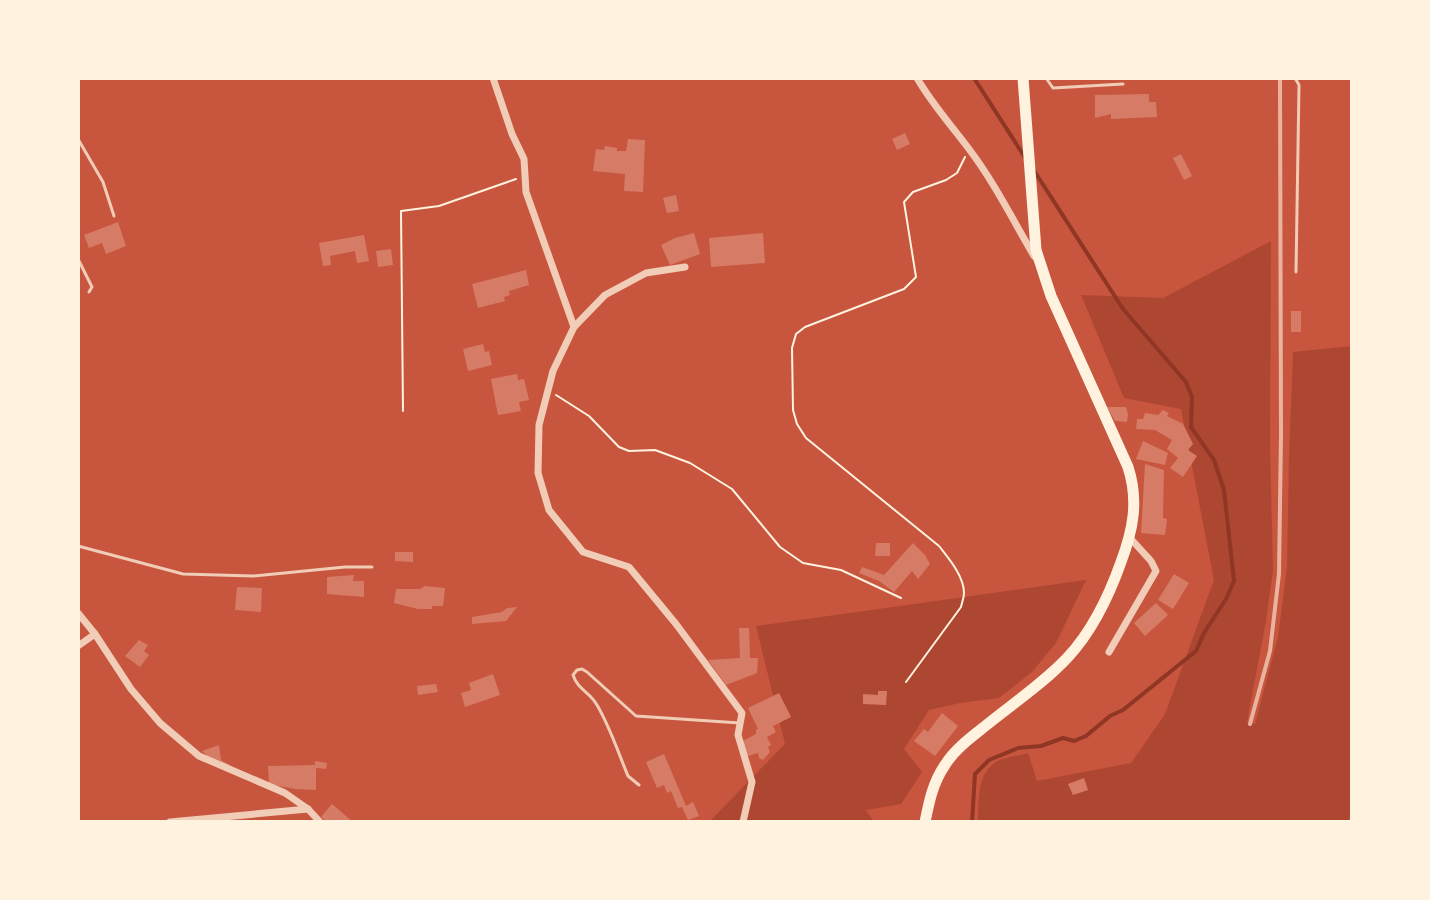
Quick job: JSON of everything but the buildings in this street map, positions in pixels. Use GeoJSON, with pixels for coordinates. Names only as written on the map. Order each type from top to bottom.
{"type":"FeatureCollection","features":[{"type":"Feature","properties":{"kind":"main road"},"geometry":{"type":"LineString","coordinates":[[925,822],[936,780],[946,763],[971,737],[1066,659],[1082,640],[1110,590],[1134,519],[1135,496],[1131,476],[1051,296],[1036,250],[1023,78]]}},
{"type":"Feature","properties":{"kind":"street"},"geometry":{"type":"LineString","coordinates":[[493,78],[524,159],[526,192],[574,327]]}},
{"type":"Feature","properties":{"kind":"street"},"geometry":{"type":"LineString","coordinates":[[917,78],[969,149],[1041,266]]}},
{"type":"Feature","properties":{"kind":"street"},"geometry":{"type":"LineString","coordinates":[[685,267],[646,273],[605,295],[574,327],[553,371],[539,425],[538,473],[549,510],[583,552],[629,567],[742,713],[738,735],[752,782],[743,822]]}},
{"type":"Feature","properties":{"kind":"street"},"geometry":{"type":"LineString","coordinates":[[1109,652],[1156,571],[1130,538]]}},
{"type":"Feature","properties":{"kind":"street"},"geometry":{"type":"LineString","coordinates":[[78,613],[131,689],[160,723],[199,756],[285,793],[320,822]]}},
{"type":"Feature","properties":{"kind":"street"},"geometry":{"type":"LineString","coordinates":[[78,646],[95,634]]}},
{"type":"Feature","properties":{"kind":"street"},"geometry":{"type":"LineString","coordinates":[[170,822],[308,809]]}},
{"type":"Feature","properties":{"kind":"lane"},"geometry":{"type":"LineString","coordinates":[[1046,78],[1053,88],[1123,84]]}},
{"type":"Feature","properties":{"kind":"lane"},"geometry":{"type":"LineString","coordinates":[[1295,78],[1299,85],[1296,272]]}},
{"type":"Feature","properties":{"kind":"lane"},"geometry":{"type":"LineString","coordinates":[[78,139],[103,182],[114,216]]}},
{"type":"Feature","properties":{"kind":"lane"},"geometry":{"type":"LineString","coordinates":[[78,259],[92,287],[89,292]]}},
{"type":"Feature","properties":{"kind":"lane"},"geometry":{"type":"LineString","coordinates":[[78,546],[183,574],[253,576],[372,567]]}},
{"type":"Feature","properties":{"kind":"lane"},"geometry":{"type":"LineString","coordinates":[[639,785],[628,776],[595,700],[575,681],[573,675],[577,670],[587,672],[636,716],[740,723]]}},
{"type":"Feature","properties":{"kind":"path"},"geometry":{"type":"LineString","coordinates":[[906,682],[961,607],[964,592],[959,576],[939,546],[806,438],[793,410],[792,348],[796,334],[805,327],[911,284],[916,277],[904,202],[913,192],[957,173],[969,149]]}},
{"type":"Feature","properties":{"kind":"path"},"geometry":{"type":"LineString","coordinates":[[403,411],[401,211],[439,206],[525,176]]}},
{"type":"Feature","properties":{"kind":"path"},"geometry":{"type":"LineString","coordinates":[[548,390],[589,416],[619,447],[629,451],[655,450],[667,454],[690,463],[732,489],[780,547],[803,563],[841,570],[901,598]]}},
{"type":"Feature","properties":{"kind":"shaded area"},"geometry":{"type":"Polygon","coordinates":[[[1271,241],[1273,571],[1247,722],[1255,724],[1278,637],[1287,567],[1293,352],[1352,346],[1352,813],[1347,822],[978,822],[982,781],[990,767],[999,760],[1028,753],[1037,781],[1131,763],[1165,714],[1214,580],[1181,409],[1124,398],[1081,295],[1163,298],[1271,241]]]}},
{"type":"Feature","properties":{"kind":"shaded area"},"geometry":{"type":"Polygon","coordinates":[[[1086,580],[1056,643],[1032,672],[999,698],[929,710],[904,749],[922,772],[901,804],[866,810],[874,822],[705,822],[711,820],[785,744],[756,626],[1086,580]]]}},
{"type":"Feature","properties":{"kind":"waterway"},"geometry":{"type":"LineString","coordinates":[[974,78],[1026,159]]}},
{"type":"Feature","properties":{"kind":"waterway"},"geometry":{"type":"LineString","coordinates":[[972,822],[975,774],[989,760],[1018,748],[1041,746],[1063,738],[1074,741],[1123,710],[1196,651],[1234,581],[1224,490],[1214,460],[1191,427],[1192,397],[1186,382],[1123,309],[1033,169]]}},
{"type":"Feature","properties":{"kind":"railway"},"geometry":{"type":"LineString","coordinates":[[1250,724],[1270,651],[1279,574],[1280,78]]}}]}
